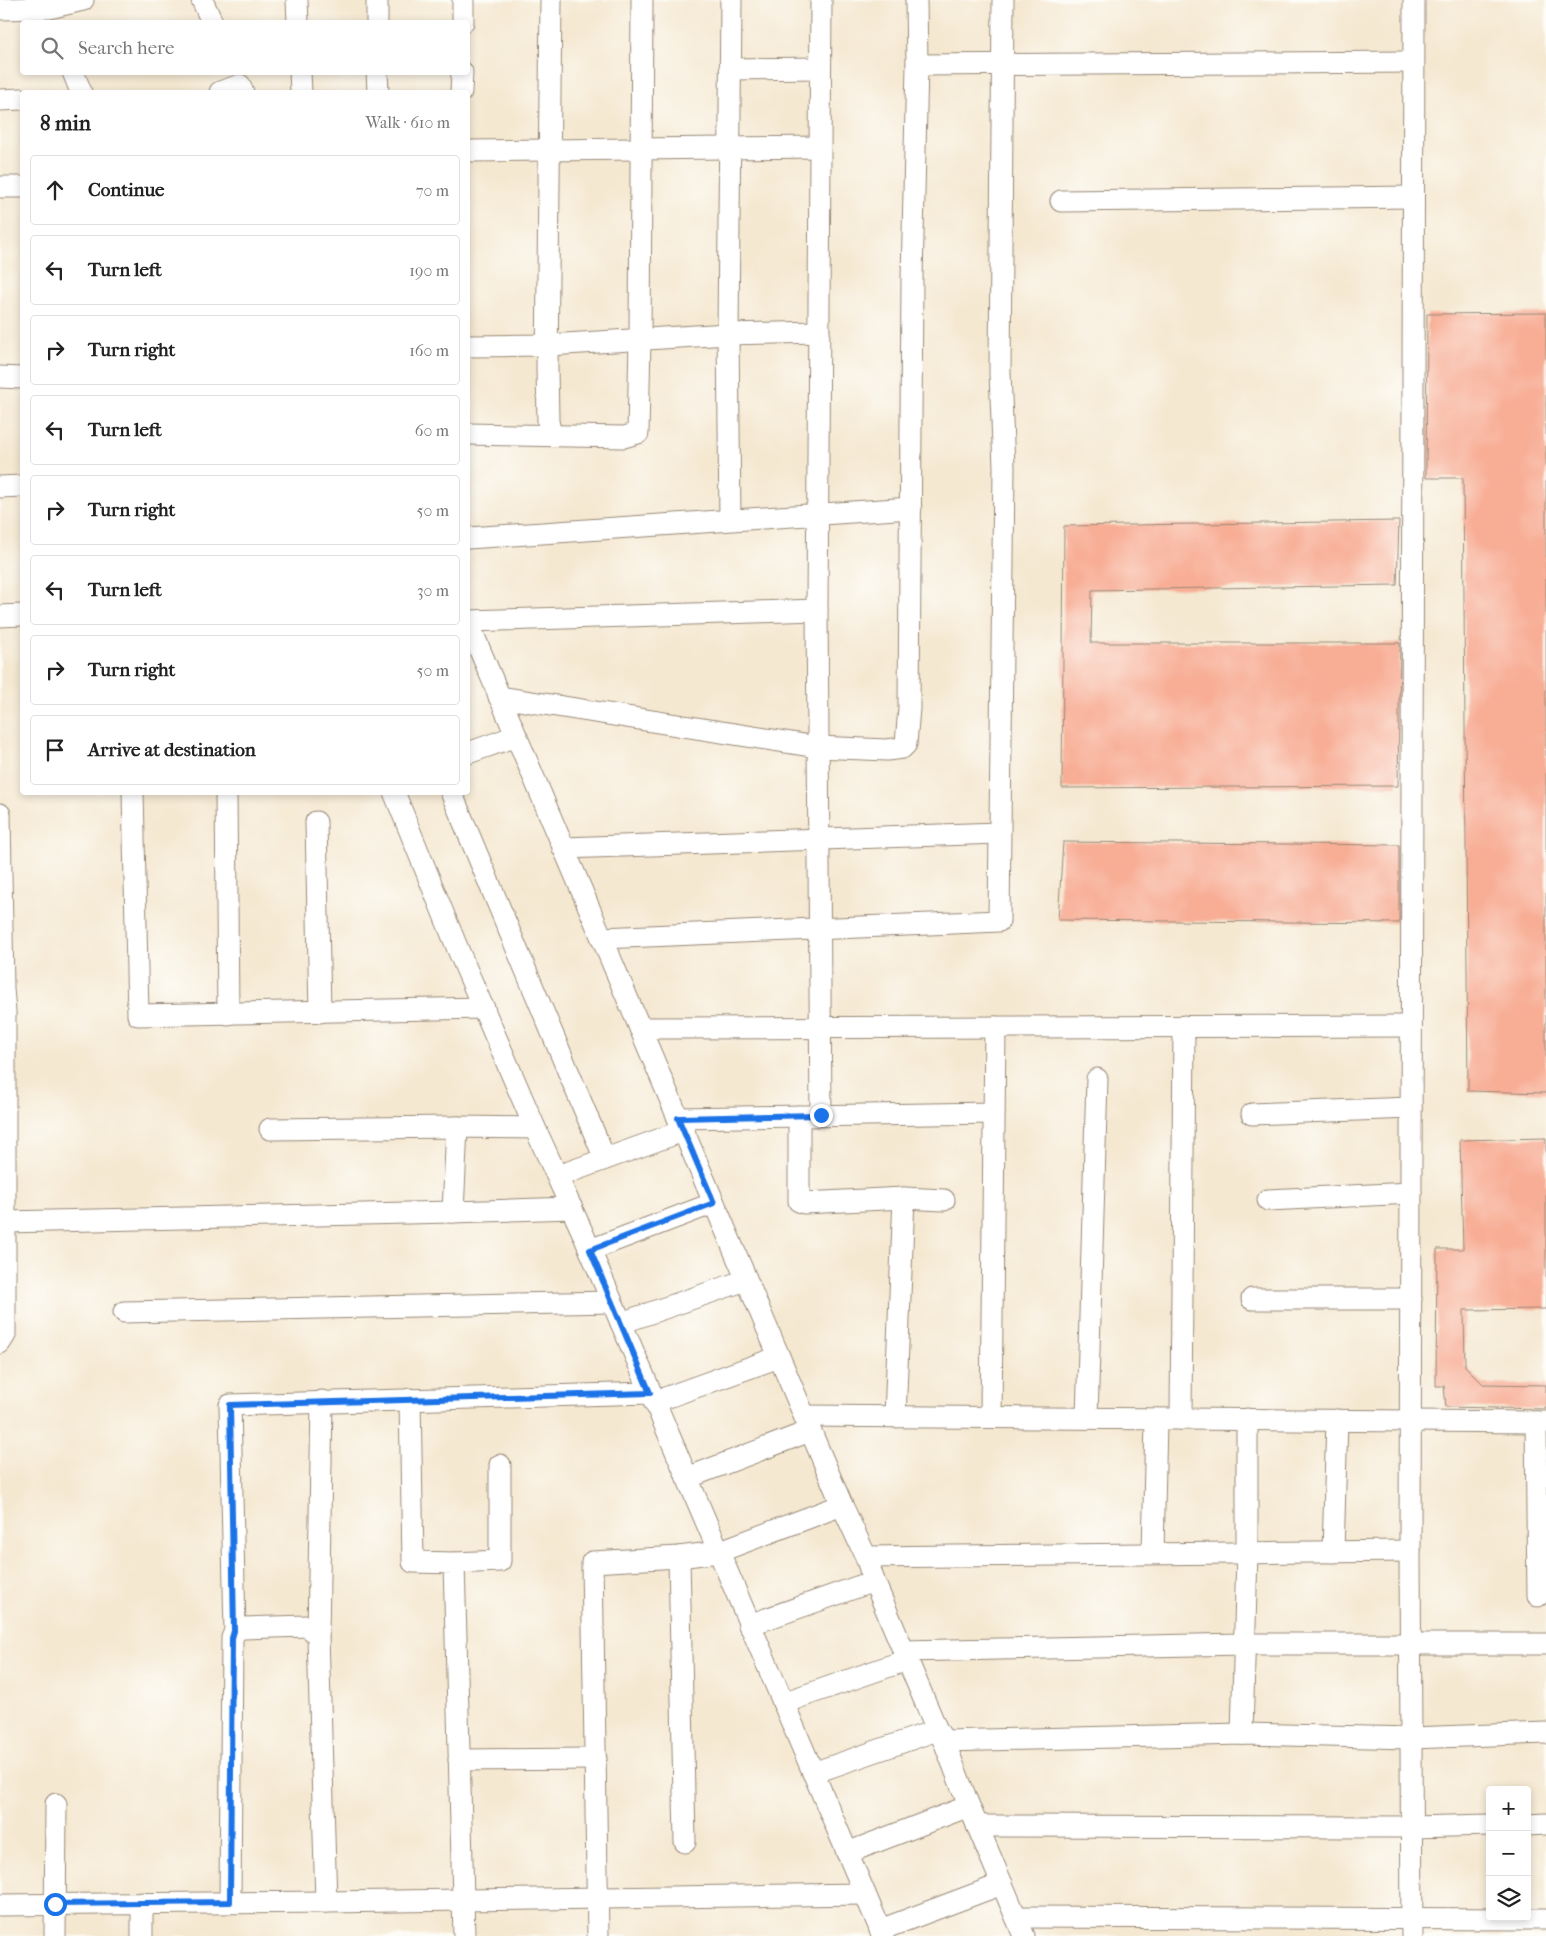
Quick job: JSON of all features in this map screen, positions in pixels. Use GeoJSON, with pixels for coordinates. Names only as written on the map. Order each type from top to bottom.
{"type":"FeatureCollection","features":[{"type":"Feature","properties":{"kind":"street"},"geometry":{"type":"LineString","coordinates":[[0,9],[50,10],[83,0]]}},
{"type":"Feature","properties":{"kind":"street"},"geometry":{"type":"LineString","coordinates":[[202,0],[211,20]]}},
{"type":"Feature","properties":{"kind":"street"},"geometry":{"type":"LineString","coordinates":[[297,0],[298,20]]}},
{"type":"Feature","properties":{"kind":"street"},"geometry":{"type":"LineString","coordinates":[[377,0],[377,20]]}},
{"type":"Feature","properties":{"kind":"street"},"geometry":{"type":"LineString","coordinates":[[463,0],[463,20]]}},
{"type":"Feature","properties":{"kind":"street"},"geometry":{"type":"LineString","coordinates":[[550,435],[548,386],[551,0]]}},
{"type":"Feature","properties":{"kind":"street"},"geometry":{"type":"LineString","coordinates":[[470,434],[624,437],[638,434],[642,0]]}},
{"type":"Feature","properties":{"kind":"street"},"geometry":{"type":"LineString","coordinates":[[730,519],[728,334],[731,0]]}},
{"type":"Feature","properties":{"kind":"street"},"geometry":{"type":"LineString","coordinates":[[820,0],[817,747],[821,1115]]}},
{"type":"Feature","properties":{"kind":"street"},"geometry":{"type":"LineString","coordinates":[[499,697],[817,747],[888,750],[902,748],[906,744],[909,708],[912,278],[918,64],[916,0]]}},
{"type":"Feature","properties":{"kind":"street"},"geometry":{"type":"LineString","coordinates":[[602,938],[999,921],[1004,467],[1000,373],[1002,0]]}},
{"type":"Feature","properties":{"kind":"street"},"geometry":{"type":"LineString","coordinates":[[1412,1928],[1410,1299],[1414,0]]}},
{"type":"Feature","properties":{"kind":"street"},"geometry":{"type":"LineString","coordinates":[[918,64],[1413,62]]}},
{"type":"Feature","properties":{"kind":"street"},"geometry":{"type":"LineString","coordinates":[[731,69],[820,68]]}},
{"type":"Feature","properties":{"kind":"street"},"geometry":{"type":"LineString","coordinates":[[74,75],[80,90]]}},
{"type":"Feature","properties":{"kind":"street"},"geometry":{"type":"LineString","coordinates":[[300,75],[301,90]]}},
{"type":"Feature","properties":{"kind":"street"},"geometry":{"type":"LineString","coordinates":[[378,75],[378,90]]}},
{"type":"Feature","properties":{"kind":"street"},"geometry":{"type":"LineString","coordinates":[[461,90],[462,75]]}},
{"type":"Feature","properties":{"kind":"street"},"geometry":{"type":"LineString","coordinates":[[226,90],[238,86]]}},
{"type":"Feature","properties":{"kind":"street"},"geometry":{"type":"LineString","coordinates":[[0,100],[20,99]]}},
{"type":"Feature","properties":{"kind":"street"},"geometry":{"type":"LineString","coordinates":[[470,151],[820,147]]}},
{"type":"Feature","properties":{"kind":"street"},"geometry":{"type":"LineString","coordinates":[[0,187],[20,187]]}},
{"type":"Feature","properties":{"kind":"street"},"geometry":{"type":"LineString","coordinates":[[1061,202],[1413,198]]}},
{"type":"Feature","properties":{"kind":"street"},"geometry":{"type":"LineString","coordinates":[[470,346],[549,345],[728,334],[820,332]]}},
{"type":"Feature","properties":{"kind":"street"},"geometry":{"type":"LineString","coordinates":[[0,377],[20,378]]}},
{"type":"Feature","properties":{"kind":"street"},"geometry":{"type":"LineString","coordinates":[[0,486],[20,486]]}},
{"type":"Feature","properties":{"kind":"street"},"geometry":{"type":"LineString","coordinates":[[470,538],[911,508]]}},
{"type":"Feature","properties":{"kind":"street"},"geometry":{"type":"LineString","coordinates":[[470,622],[817,610]]}},
{"type":"Feature","properties":{"kind":"street"},"geometry":{"type":"LineString","coordinates":[[0,616],[20,615]]}},
{"type":"Feature","properties":{"kind":"street"},"geometry":{"type":"LineString","coordinates":[[470,627],[807,1424],[866,1557],[874,1581],[1020,1927],[1412,1928],[1546,1920]]}},
{"type":"Feature","properties":{"kind":"street"},"geometry":{"type":"LineString","coordinates":[[470,752],[516,736]]}},
{"type":"Feature","properties":{"kind":"street"},"geometry":{"type":"LineString","coordinates":[[133,795],[138,1015],[484,1008]]}},
{"type":"Feature","properties":{"kind":"street"},"geometry":{"type":"LineString","coordinates":[[226,795],[228,1014]]}},
{"type":"Feature","properties":{"kind":"street"},"geometry":{"type":"LineString","coordinates":[[395,795],[459,952],[535,1128],[572,1208],[881,1933],[1002,1884]]}},
{"type":"Feature","properties":{"kind":"street"},"geometry":{"type":"LineString","coordinates":[[452,795],[605,1159]]}},
{"type":"Feature","properties":{"kind":"street"},"geometry":{"type":"LineString","coordinates":[[0,814],[2,989],[5,1011],[2,1168],[5,1222],[5,1335],[0,1343]]}},
{"type":"Feature","properties":{"kind":"street"},"geometry":{"type":"LineString","coordinates":[[316,822],[320,1012]]}},
{"type":"Feature","properties":{"kind":"street"},"geometry":{"type":"LineString","coordinates":[[563,848],[999,833]]}},
{"type":"Feature","properties":{"kind":"street"},"geometry":{"type":"LineString","coordinates":[[1181,1419],[1184,1026]]}},
{"type":"Feature","properties":{"kind":"street"},"geometry":{"type":"LineString","coordinates":[[640,1028],[1411,1026]]}},
{"type":"Feature","properties":{"kind":"street"},"geometry":{"type":"LineString","coordinates":[[991,1417],[996,1027]]}},
{"type":"Feature","properties":{"kind":"street"},"geometry":{"type":"LineString","coordinates":[[1087,1418],[1097,1079]]}},
{"type":"Feature","properties":{"kind":"street"},"geometry":{"type":"LineString","coordinates":[[1252,1114],[1411,1108]]}},
{"type":"Feature","properties":{"kind":"street"},"geometry":{"type":"LineString","coordinates":[[558,1176],[605,1159],[681,1124],[821,1115],[994,1113]]}},
{"type":"Feature","properties":{"kind":"street"},"geometry":{"type":"LineString","coordinates":[[799,1116],[799,1201],[804,1203],[904,1198],[944,1200]]}},
{"type":"Feature","properties":{"kind":"street"},"geometry":{"type":"LineString","coordinates":[[453,1212],[457,1127]]}},
{"type":"Feature","properties":{"kind":"street"},"geometry":{"type":"LineString","coordinates":[[270,1129],[535,1128]]}},
{"type":"Feature","properties":{"kind":"street"},"geometry":{"type":"LineString","coordinates":[[1268,1200],[1411,1194]]}},
{"type":"Feature","properties":{"kind":"street"},"geometry":{"type":"LineString","coordinates":[[895,1417],[904,1198]]}},
{"type":"Feature","properties":{"kind":"street"},"geometry":{"type":"LineString","coordinates":[[590,1250],[714,1203]]}},
{"type":"Feature","properties":{"kind":"street"},"geometry":{"type":"LineString","coordinates":[[5,1222],[572,1208]]}},
{"type":"Feature","properties":{"kind":"street"},"geometry":{"type":"LineString","coordinates":[[621,1323],[746,1280]]}},
{"type":"Feature","properties":{"kind":"street"},"geometry":{"type":"LineString","coordinates":[[1252,1299],[1410,1299]]}},
{"type":"Feature","properties":{"kind":"street"},"geometry":{"type":"LineString","coordinates":[[124,1312],[612,1302]]}},
{"type":"Feature","properties":{"kind":"street"},"geometry":{"type":"LineString","coordinates":[[230,1902],[232,1638],[234,1631],[230,1405],[410,1399],[652,1397],[779,1357]]}},
{"type":"Feature","properties":{"kind":"street"},"geometry":{"type":"LineString","coordinates":[[410,1399],[413,1562],[500,1561],[500,1465]]}},
{"type":"Feature","properties":{"kind":"street"},"geometry":{"type":"LineString","coordinates":[[322,1401],[318,1636],[326,1902]]}},
{"type":"Feature","properties":{"kind":"street"},"geometry":{"type":"LineString","coordinates":[[687,1478],[807,1424],[895,1417],[1541,1422],[1538,1596]]}},
{"type":"Feature","properties":{"kind":"street"},"geometry":{"type":"LineString","coordinates":[[1242,1734],[1247,1553],[1247,1419]]}},
{"type":"Feature","properties":{"kind":"street"},"geometry":{"type":"LineString","coordinates":[[1153,1553],[1156,1420]]}},
{"type":"Feature","properties":{"kind":"street"},"geometry":{"type":"LineString","coordinates":[[1333,1552],[1337,1420]]}},
{"type":"Feature","properties":{"kind":"street"},"geometry":{"type":"LineString","coordinates":[[598,1936],[592,1562],[679,1558],[718,1552],[842,1505]]}},
{"type":"Feature","properties":{"kind":"street"},"geometry":{"type":"LineString","coordinates":[[866,1557],[1410,1550]]}},
{"type":"Feature","properties":{"kind":"street"},"geometry":{"type":"LineString","coordinates":[[679,1558],[685,1842]]}},
{"type":"Feature","properties":{"kind":"street"},"geometry":{"type":"LineString","coordinates":[[454,1563],[464,1936]]}},
{"type":"Feature","properties":{"kind":"street"},"geometry":{"type":"LineString","coordinates":[[749,1625],[874,1581]]}},
{"type":"Feature","properties":{"kind":"street"},"geometry":{"type":"LineString","coordinates":[[234,1631],[242,1628],[308,1626],[318,1636]]}},
{"type":"Feature","properties":{"kind":"street"},"geometry":{"type":"LineString","coordinates":[[783,1703],[905,1655],[1244,1644],[1546,1644]]}},
{"type":"Feature","properties":{"kind":"street"},"geometry":{"type":"LineString","coordinates":[[813,1773],[940,1735],[1242,1734],[1411,1738],[1546,1733]]}},
{"type":"Feature","properties":{"kind":"street"},"geometry":{"type":"LineString","coordinates":[[459,1760],[596,1759]]}},
{"type":"Feature","properties":{"kind":"street"},"geometry":{"type":"LineString","coordinates":[[55,1936],[56,1804]]}},
{"type":"Feature","properties":{"kind":"street"},"geometry":{"type":"LineString","coordinates":[[847,1853],[969,1806]]}},
{"type":"Feature","properties":{"kind":"street"},"geometry":{"type":"LineString","coordinates":[[1531,1825],[1546,1824]]}},
{"type":"Feature","properties":{"kind":"street"},"geometry":{"type":"LineString","coordinates":[[977,1826],[1486,1826]]}},
{"type":"Feature","properties":{"kind":"street"},"geometry":{"type":"LineString","coordinates":[[0,1905],[598,1899],[865,1894]]}},
{"type":"Feature","properties":{"kind":"street"},"geometry":{"type":"LineString","coordinates":[[142,1903],[142,1936]]}},
{"type":"Feature","properties":{"kind":"building"},"geometry":{"type":"Polygon","coordinates":[[[1546,313],[1546,1093],[1468,1091],[1463,478],[1426,478],[1427,314],[1546,313]]]}},
{"type":"Feature","properties":{"kind":"building"},"geometry":{"type":"Polygon","coordinates":[[[1399,521],[1397,585],[1092,590],[1091,643],[1400,643],[1398,786],[1062,788],[1064,526],[1399,521]]]}},
{"type":"Feature","properties":{"kind":"building"},"geometry":{"type":"Polygon","coordinates":[[[1063,842],[1399,845],[1399,923],[1058,920],[1063,842]]]}},
{"type":"Feature","properties":{"kind":"building"},"geometry":{"type":"Polygon","coordinates":[[[1546,1138],[1546,1309],[1464,1310],[1465,1366],[1483,1384],[1546,1385],[1546,1409],[1446,1407],[1444,1386],[1436,1386],[1437,1249],[1463,1249],[1460,1140],[1546,1138]]]}},
{"type":"Feature","properties":{"kind":"route"},"geometry":{"type":"LineString","coordinates":[[55,1904],[230,1902],[232,1638],[234,1631],[230,1405],[243,1403],[650,1393],[590,1250],[714,1203],[678,1118],[821,1115]]}}]}
